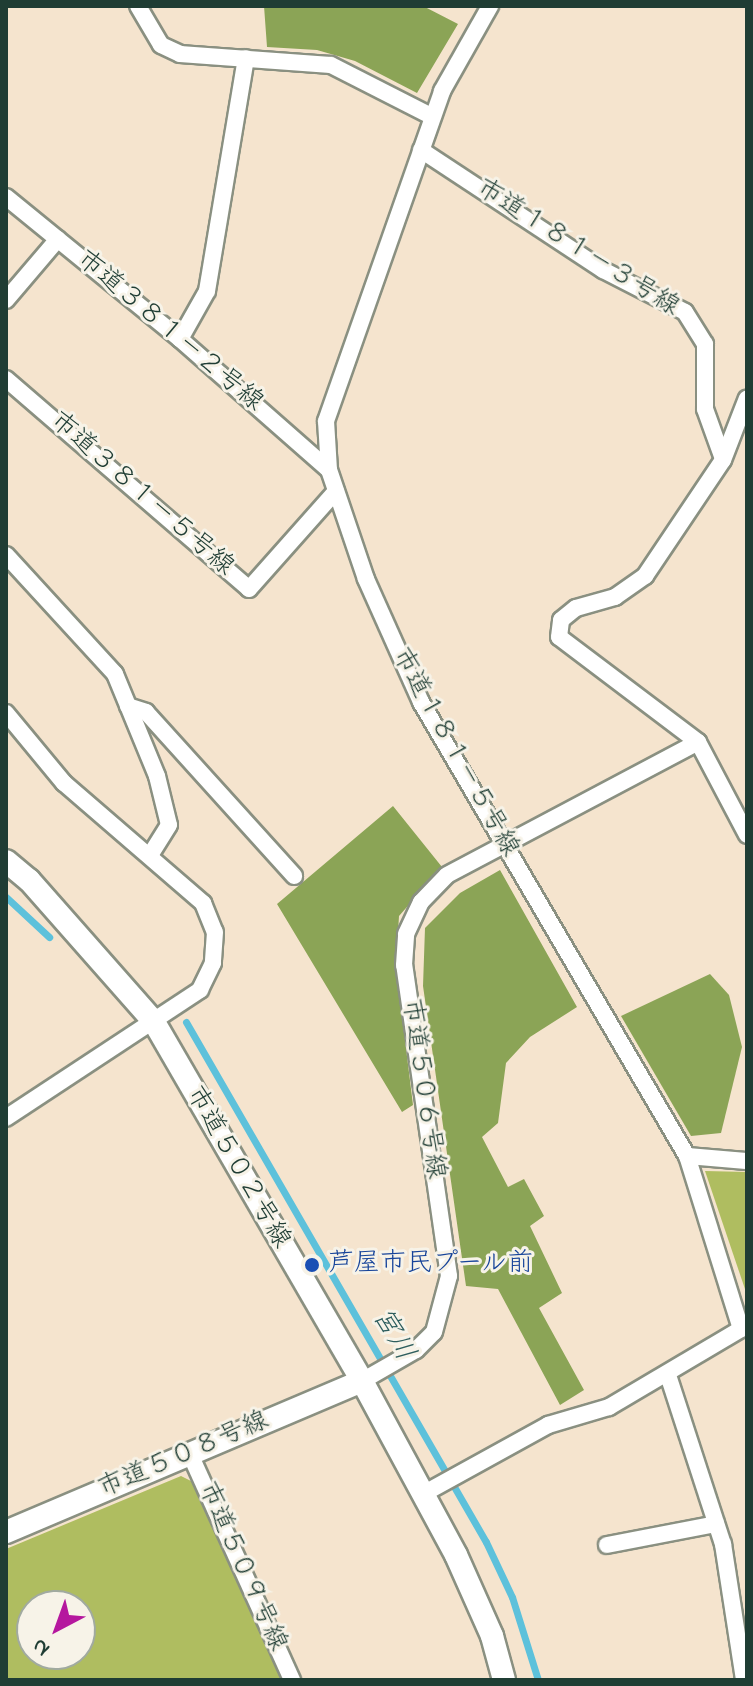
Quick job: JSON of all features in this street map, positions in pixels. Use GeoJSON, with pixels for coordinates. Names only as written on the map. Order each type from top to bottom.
{"type":"FeatureCollection","features":[{"type":"Feature","properties":{"kind":"street"},"geometry":{"type":"LineString","coordinates":[[138,6],[161,45],[180,54],[331,65],[433,117]]}},
{"type":"Feature","properties":{"kind":"street","name":"市道１８１－５号線"},"geometry":{"type":"LineString","coordinates":[[490,6],[433,117],[326,421],[329,470],[366,579],[421,702],[687,1156],[741,1329],[668,1375]]}},
{"type":"Feature","properties":{"kind":"street"},"geometry":{"type":"LineString","coordinates":[[180,339],[207,291],[246,58]]}},
{"type":"Feature","properties":{"kind":"street","name":"市道１８１－３号線"},"geometry":{"type":"LineString","coordinates":[[421,150],[603,270],[685,312],[705,344],[705,409],[723,460]]}},
{"type":"Feature","properties":{"kind":"street","name":"市道３８１－２号線"},"geometry":{"type":"LineString","coordinates":[[6,197],[180,339],[329,470]]}},
{"type":"Feature","properties":{"kind":"street"},"geometry":{"type":"LineString","coordinates":[[6,300],[58,239]]}},
{"type":"Feature","properties":{"kind":"street","name":"市道３８１－５号線"},"geometry":{"type":"LineString","coordinates":[[6,379],[249,589],[336,491]]}},
{"type":"Feature","properties":{"kind":"street"},"geometry":{"type":"LineString","coordinates":[[747,398],[723,460],[645,576],[615,597],[576,608],[561,620],[559,637],[698,742],[747,835]]}},
{"type":"Feature","properties":{"kind":"street"},"geometry":{"type":"LineString","coordinates":[[6,555],[115,674],[157,776],[169,825],[151,854]]}},
{"type":"Feature","properties":{"kind":"street"},"geometry":{"type":"LineString","coordinates":[[128,706],[146,712],[294,876]]}},
{"type":"Feature","properties":{"kind":"street"},"geometry":{"type":"LineString","coordinates":[[6,713],[64,783],[151,854],[203,903],[215,932],[213,963],[200,990],[6,1118]]}},
{"type":"Feature","properties":{"kind":"street","name":"市道５０６号線"},"geometry":{"type":"LineString","coordinates":[[367,1378],[398,1360],[434,1332],[449,1276],[404,965],[406,934],[421,902],[447,875],[698,742]]}},
{"type":"Feature","properties":{"kind":"street","name":"市道５０２号線"},"geometry":{"type":"LineString","coordinates":[[6,861],[29,880],[154,1022],[367,1378],[430,1490],[492,1636],[504,1680]]}},
{"type":"Feature","properties":{"kind":"street"},"geometry":{"type":"LineString","coordinates":[[687,1156],[747,1161]]}},
{"type":"Feature","properties":{"kind":"street"},"geometry":{"type":"LineString","coordinates":[[430,1490],[548,1425],[609,1407],[668,1375],[716,1524],[744,1680]]}},
{"type":"Feature","properties":{"kind":"street","name":"市道５０８号線"},"geometry":{"type":"LineString","coordinates":[[6,1532],[367,1378]]}},
{"type":"Feature","properties":{"kind":"street","name":"市道５０９号線"},"geometry":{"type":"LineString","coordinates":[[190,1454],[292,1680]]}},
{"type":"Feature","properties":{"kind":"street"},"geometry":{"type":"LineString","coordinates":[[607,1545],[716,1524]]}},
{"type":"Feature","properties":{"kind":"green space"},"geometry":{"type":"Polygon","coordinates":[[[264,6],[423,6],[458,24],[417,93],[355,61],[317,50],[267,47],[264,6]]]}},
{"type":"Feature","properties":{"kind":"green space"},"geometry":{"type":"Polygon","coordinates":[[[393,806],[442,867],[399,916],[396,967],[413,1105],[402,1112],[277,904],[393,806]]]}},
{"type":"Feature","properties":{"kind":"green space"},"geometry":{"type":"Polygon","coordinates":[[[500,870],[577,1007],[530,1037],[506,1063],[498,1123],[482,1137],[508,1187],[524,1179],[544,1216],[530,1226],[562,1293],[539,1308],[584,1390],[560,1405],[498,1289],[466,1286],[423,986],[425,928],[460,893],[500,870]]]}},
{"type":"Feature","properties":{"kind":"green space"},"geometry":{"type":"Polygon","coordinates":[[[710,974],[729,995],[742,1047],[721,1133],[691,1136],[621,1016],[710,974]]]}},
{"type":"Feature","properties":{"kind":"green space"},"geometry":{"type":"Polygon","coordinates":[[[705,1171],[747,1172],[747,1295],[705,1171]]]}},
{"type":"Feature","properties":{"kind":"green space"},"geometry":{"type":"Polygon","coordinates":[[[181,1476],[195,1483],[284,1680],[6,1680],[6,1549],[181,1476]]]}},
{"type":"Feature","properties":{"kind":"waterway","name":"宮川"},"geometry":{"type":"LineString","coordinates":[[6,897],[49,937]]}},
{"type":"Feature","properties":{"kind":"waterway","name":"宮川"},"geometry":{"type":"LineString","coordinates":[[186,1022],[486,1542],[512,1597],[538,1680]]}},
{"type":"Feature","properties":{"kind":"place","name":"芦屋市民プール前"},"geometry":{"type":"Point","coordinates":[312,1265]}}]}
